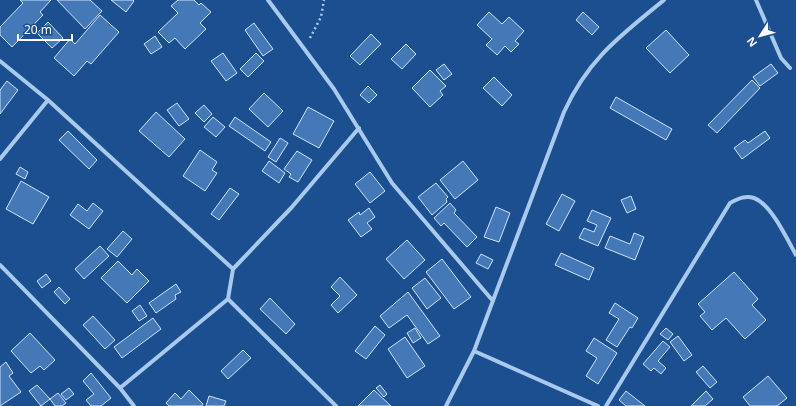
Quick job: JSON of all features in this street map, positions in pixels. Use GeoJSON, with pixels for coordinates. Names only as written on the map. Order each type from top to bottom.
{"type":"FeatureCollection","features":[{"type":"Feature","properties":{"kind":"street"},"geometry":{"type":"LineString","coordinates":[[268,0],[334,89],[392,183],[493,301]]}},
{"type":"Feature","properties":{"kind":"street"},"geometry":{"type":"LineString","coordinates":[[446,406],[474,351],[561,119],[574,90],[585,73],[601,54],[621,35],[664,0]]}},
{"type":"Feature","properties":{"kind":"street"},"geometry":{"type":"LineString","coordinates":[[756,0],[781,58],[790,68]]}},
{"type":"Feature","properties":{"kind":"street"},"geometry":{"type":"LineString","coordinates":[[0,61],[48,100],[233,269]]}},
{"type":"Feature","properties":{"kind":"street"},"geometry":{"type":"LineString","coordinates":[[0,159],[48,100]]}},
{"type":"Feature","properties":{"kind":"street"},"geometry":{"type":"LineString","coordinates":[[120,388],[228,299],[233,269],[292,207],[359,128]]}},
{"type":"Feature","properties":{"kind":"street"},"geometry":{"type":"LineString","coordinates":[[606,406],[730,203],[743,197],[754,198],[767,208],[796,255]]}},
{"type":"Feature","properties":{"kind":"street"},"geometry":{"type":"LineString","coordinates":[[0,265],[120,388],[134,406]]}},
{"type":"Feature","properties":{"kind":"street"},"geometry":{"type":"LineString","coordinates":[[228,299],[336,406]]}},
{"type":"Feature","properties":{"kind":"street"},"geometry":{"type":"LineString","coordinates":[[474,351],[598,406]]}},
{"type":"Feature","properties":{"kind":"path"},"geometry":{"type":"LineString","coordinates":[[304,49],[321,17],[324,0]]}},
{"type":"Feature","properties":{"kind":"building"},"geometry":{"type":"Polygon","coordinates":[[[20,0],[51,0],[40,12],[43,15],[12,47],[0,35],[0,27],[23,3],[20,0]]]}},
{"type":"Feature","properties":{"kind":"building"},"geometry":{"type":"Polygon","coordinates":[[[57,0],[90,0],[102,11],[85,29],[57,0]]]}},
{"type":"Feature","properties":{"kind":"building"},"geometry":{"type":"Polygon","coordinates":[[[111,0],[133,0],[134,1],[126,12],[111,0]]]}},
{"type":"Feature","properties":{"kind":"building"},"geometry":{"type":"Polygon","coordinates":[[[178,0],[194,0],[199,5],[201,3],[211,12],[200,23],[206,29],[185,49],[175,38],[169,43],[158,32],[178,13],[171,6],[178,0]]]}},
{"type":"Feature","properties":{"kind":"building"},"geometry":{"type":"Polygon","coordinates":[[[489,12],[502,24],[509,17],[524,31],[515,41],[519,44],[511,52],[505,46],[497,55],[486,45],[492,39],[477,25],[489,12]]]}},
{"type":"Feature","properties":{"kind":"building"},"geometry":{"type":"Polygon","coordinates":[[[583,12],[599,27],[592,35],[576,20],[583,12]]]}},
{"type":"Feature","properties":{"kind":"building"},"geometry":{"type":"Polygon","coordinates":[[[100,15],[119,32],[91,64],[87,61],[74,76],[54,58],[70,39],[75,44],[100,15]]]}},
{"type":"Feature","properties":{"kind":"building"},"geometry":{"type":"Polygon","coordinates":[[[48,22],[63,38],[52,48],[37,33],[48,22]]]}},
{"type":"Feature","properties":{"kind":"building"},"geometry":{"type":"Polygon","coordinates":[[[254,23],[273,49],[263,56],[245,30],[254,23]]]}},
{"type":"Feature","properties":{"kind":"building"},"geometry":{"type":"Polygon","coordinates":[[[666,30],[689,55],[670,73],[646,48],[666,30]]]}},
{"type":"Feature","properties":{"kind":"building"},"geometry":{"type":"Polygon","coordinates":[[[371,34],[381,44],[360,65],[350,56],[371,34]]]}},
{"type":"Feature","properties":{"kind":"building"},"geometry":{"type":"Polygon","coordinates":[[[155,36],[162,47],[151,54],[144,44],[155,36]]]}},
{"type":"Feature","properties":{"kind":"building"},"geometry":{"type":"Polygon","coordinates":[[[406,44],[416,54],[402,69],[391,59],[406,44]]]}},
{"type":"Feature","properties":{"kind":"building"},"geometry":{"type":"Polygon","coordinates":[[[223,53],[237,73],[226,81],[211,61],[223,53]]]}},
{"type":"Feature","properties":{"kind":"building"},"geometry":{"type":"Polygon","coordinates":[[[256,53],[264,61],[248,77],[240,69],[256,53]]]}},
{"type":"Feature","properties":{"kind":"building"},"geometry":{"type":"Polygon","coordinates":[[[444,64],[452,74],[444,80],[436,70],[444,64]]]}},
{"type":"Feature","properties":{"kind":"building"},"geometry":{"type":"Polygon","coordinates":[[[771,64],[778,73],[760,86],[753,77],[771,64]]]}},
{"type":"Feature","properties":{"kind":"building"},"geometry":{"type":"Polygon","coordinates":[[[430,70],[446,86],[440,91],[443,95],[430,107],[412,88],[430,70]]]}},
{"type":"Feature","properties":{"kind":"building"},"geometry":{"type":"Polygon","coordinates":[[[494,77],[512,95],[502,106],[483,88],[494,77]]]}},
{"type":"Feature","properties":{"kind":"building"},"geometry":{"type":"Polygon","coordinates":[[[752,80],[760,88],[717,133],[708,125],[752,80]]]}},
{"type":"Feature","properties":{"kind":"building"},"geometry":{"type":"Polygon","coordinates":[[[7,81],[18,90],[0,114],[0,90],[7,81]]]}},
{"type":"Feature","properties":{"kind":"building"},"geometry":{"type":"Polygon","coordinates":[[[368,86],[377,95],[369,103],[360,95],[368,86]]]}},
{"type":"Feature","properties":{"kind":"building"},"geometry":{"type":"Polygon","coordinates":[[[264,93],[283,111],[268,127],[249,109],[264,93]]]}},
{"type":"Feature","properties":{"kind":"building"},"geometry":{"type":"Polygon","coordinates":[[[616,97],[672,129],[666,140],[610,108],[616,97]]]}},
{"type":"Feature","properties":{"kind":"building"},"geometry":{"type":"Polygon","coordinates":[[[177,103],[189,119],[179,126],[167,110],[177,103]]]}},
{"type":"Feature","properties":{"kind":"building"},"geometry":{"type":"Polygon","coordinates":[[[204,105],[212,114],[204,122],[195,113],[204,105]]]}},
{"type":"Feature","properties":{"kind":"building"},"geometry":{"type":"Polygon","coordinates":[[[308,107],[334,121],[319,148],[293,134],[308,107]]]}},
{"type":"Feature","properties":{"kind":"building"},"geometry":{"type":"Polygon","coordinates":[[[156,112],[185,139],[169,157],[139,131],[156,112]]]}},
{"type":"Feature","properties":{"kind":"building"},"geometry":{"type":"Polygon","coordinates":[[[213,117],[225,127],[216,137],[204,127],[213,117]]]}},
{"type":"Feature","properties":{"kind":"building"},"geometry":{"type":"Polygon","coordinates":[[[235,117],[271,142],[265,151],[229,126],[235,117]]]}},
{"type":"Feature","properties":{"kind":"building"},"geometry":{"type":"Polygon","coordinates":[[[68,131],[97,160],[89,169],[59,140],[68,131]]]}},
{"type":"Feature","properties":{"kind":"building"},"geometry":{"type":"Polygon","coordinates":[[[765,131],[770,138],[742,159],[734,148],[745,140],[748,143],[765,131]]]}},
{"type":"Feature","properties":{"kind":"building"},"geometry":{"type":"Polygon","coordinates":[[[280,138],[288,143],[276,162],[268,157],[280,138]]]}},
{"type":"Feature","properties":{"kind":"building"},"geometry":{"type":"Polygon","coordinates":[[[200,150],[217,162],[212,170],[217,173],[205,191],[183,176],[200,150]]]}},
{"type":"Feature","properties":{"kind":"building"},"geometry":{"type":"Polygon","coordinates":[[[297,151],[312,160],[298,182],[289,177],[291,174],[284,169],[297,151]]]}},
{"type":"Feature","properties":{"kind":"building"},"geometry":{"type":"Polygon","coordinates":[[[269,161],[285,173],[279,183],[262,171],[269,161]]]}},
{"type":"Feature","properties":{"kind":"building"},"geometry":{"type":"Polygon","coordinates":[[[463,161],[478,180],[455,199],[440,180],[463,161]]]}},
{"type":"Feature","properties":{"kind":"building"},"geometry":{"type":"Polygon","coordinates":[[[20,167],[28,172],[25,179],[16,174],[20,167]]]}},
{"type":"Feature","properties":{"kind":"building"},"geometry":{"type":"Polygon","coordinates":[[[370,172],[385,191],[370,203],[355,184],[370,172]]]}},
{"type":"Feature","properties":{"kind":"building"},"geometry":{"type":"Polygon","coordinates":[[[21,181],[49,197],[33,224],[6,209],[21,181]]]}},
{"type":"Feature","properties":{"kind":"building"},"geometry":{"type":"Polygon","coordinates":[[[436,183],[448,197],[446,199],[447,202],[432,215],[418,197],[436,183]]]}},
{"type":"Feature","properties":{"kind":"building"},"geometry":{"type":"Polygon","coordinates":[[[230,188],[239,194],[219,220],[211,214],[230,188]]]}},
{"type":"Feature","properties":{"kind":"building"},"geometry":{"type":"Polygon","coordinates":[[[562,194],[575,201],[559,231],[546,224],[562,194]]]}},
{"type":"Feature","properties":{"kind":"building"},"geometry":{"type":"Polygon","coordinates":[[[631,196],[636,209],[627,213],[621,200],[631,196]]]}},
{"type":"Feature","properties":{"kind":"building"},"geometry":{"type":"Polygon","coordinates":[[[93,203],[103,211],[89,229],[70,215],[78,204],[87,211],[93,203]]]}},
{"type":"Feature","properties":{"kind":"building"},"geometry":{"type":"Polygon","coordinates":[[[450,203],[456,210],[454,213],[477,237],[467,247],[444,223],[441,226],[434,218],[450,203]]]}},
{"type":"Feature","properties":{"kind":"building"},"geometry":{"type":"Polygon","coordinates":[[[496,207],[510,213],[499,242],[484,237],[496,207]]]}},
{"type":"Feature","properties":{"kind":"building"},"geometry":{"type":"Polygon","coordinates":[[[369,208],[375,217],[367,223],[372,229],[361,237],[348,220],[359,212],[360,215],[369,208]]]}},
{"type":"Feature","properties":{"kind":"building"},"geometry":{"type":"Polygon","coordinates":[[[592,210],[611,218],[598,246],[579,238],[584,228],[594,232],[597,225],[587,221],[592,210]]]}},
{"type":"Feature","properties":{"kind":"building"},"geometry":{"type":"Polygon","coordinates":[[[123,231],[132,239],[117,257],[107,249],[123,231]]]}},
{"type":"Feature","properties":{"kind":"building"},"geometry":{"type":"Polygon","coordinates":[[[634,233],[644,237],[635,260],[605,248],[610,236],[630,244],[634,233]]]}},
{"type":"Feature","properties":{"kind":"building"},"geometry":{"type":"Polygon","coordinates":[[[407,240],[425,260],[404,279],[386,259],[407,240]]]}},
{"type":"Feature","properties":{"kind":"building"},"geometry":{"type":"Polygon","coordinates":[[[100,246],[109,256],[84,279],[75,269],[100,246]]]}},
{"type":"Feature","properties":{"kind":"building"},"geometry":{"type":"Polygon","coordinates":[[[561,253],[594,268],[589,280],[555,265],[561,253]]]}},
{"type":"Feature","properties":{"kind":"building"},"geometry":{"type":"Polygon","coordinates":[[[481,254],[493,260],[488,269],[476,263],[481,254]]]}},
{"type":"Feature","properties":{"kind":"building"},"geometry":{"type":"Polygon","coordinates":[[[442,259],[471,297],[454,309],[426,272],[442,259]]]}},
{"type":"Feature","properties":{"kind":"building"},"geometry":{"type":"Polygon","coordinates":[[[118,261],[132,275],[137,269],[149,281],[127,303],[101,278],[118,261]]]}},
{"type":"Feature","properties":{"kind":"building"},"geometry":{"type":"Polygon","coordinates":[[[734,272],[758,299],[752,305],[766,320],[745,339],[726,318],[712,330],[700,316],[705,312],[698,304],[734,272]]]}},
{"type":"Feature","properties":{"kind":"building"},"geometry":{"type":"Polygon","coordinates":[[[46,274],[51,281],[42,288],[37,281],[46,274]]]}},
{"type":"Feature","properties":{"kind":"building"},"geometry":{"type":"Polygon","coordinates":[[[340,277],[357,295],[338,313],[331,305],[340,296],[331,287],[340,277]]]}},
{"type":"Feature","properties":{"kind":"building"},"geometry":{"type":"Polygon","coordinates":[[[425,278],[441,298],[427,309],[412,288],[425,278]]]}},
{"type":"Feature","properties":{"kind":"building"},"geometry":{"type":"Polygon","coordinates":[[[176,284],[181,292],[175,295],[176,299],[156,313],[149,303],[176,284]]]}},
{"type":"Feature","properties":{"kind":"building"},"geometry":{"type":"Polygon","coordinates":[[[59,287],[70,299],[65,304],[54,292],[59,287]]]}},
{"type":"Feature","properties":{"kind":"building"},"geometry":{"type":"Polygon","coordinates":[[[408,292],[440,336],[428,344],[407,315],[389,328],[380,316],[408,292]]]}},
{"type":"Feature","properties":{"kind":"building"},"geometry":{"type":"Polygon","coordinates":[[[270,298],[295,324],[286,334],[260,309],[270,298]]]}},
{"type":"Feature","properties":{"kind":"building"},"geometry":{"type":"Polygon","coordinates":[[[615,303],[638,318],[632,328],[630,327],[617,347],[606,340],[619,319],[609,313],[615,303]]]}},
{"type":"Feature","properties":{"kind":"building"},"geometry":{"type":"Polygon","coordinates":[[[140,305],[147,316],[139,321],[132,311],[140,305]]]}},
{"type":"Feature","properties":{"kind":"building"},"geometry":{"type":"Polygon","coordinates":[[[93,316],[115,340],[105,349],[83,325],[93,316]]]}},
{"type":"Feature","properties":{"kind":"building"},"geometry":{"type":"Polygon","coordinates":[[[153,318],[161,329],[122,358],[114,347],[153,318]]]}},
{"type":"Feature","properties":{"kind":"building"},"geometry":{"type":"Polygon","coordinates":[[[375,326],[385,335],[366,359],[355,351],[375,326]]]}},
{"type":"Feature","properties":{"kind":"building"},"geometry":{"type":"Polygon","coordinates":[[[415,328],[421,338],[413,343],[407,333],[415,328]]]}},
{"type":"Feature","properties":{"kind":"building"},"geometry":{"type":"Polygon","coordinates":[[[666,328],[673,334],[668,340],[660,334],[666,328]]]}},
{"type":"Feature","properties":{"kind":"building"},"geometry":{"type":"Polygon","coordinates":[[[30,333],[55,360],[44,370],[40,366],[31,373],[11,351],[30,333]]]}},
{"type":"Feature","properties":{"kind":"building"},"geometry":{"type":"Polygon","coordinates":[[[678,336],[692,355],[684,361],[670,342],[678,336]]]}},
{"type":"Feature","properties":{"kind":"building"},"geometry":{"type":"Polygon","coordinates":[[[405,337],[425,366],[407,378],[388,349],[405,337]]]}},
{"type":"Feature","properties":{"kind":"building"},"geometry":{"type":"Polygon","coordinates":[[[594,338],[617,353],[598,384],[586,376],[597,358],[586,351],[594,338]]]}},
{"type":"Feature","properties":{"kind":"building"},"geometry":{"type":"Polygon","coordinates":[[[663,341],[670,347],[658,361],[666,368],[661,374],[654,368],[651,371],[643,364],[663,341]]]}},
{"type":"Feature","properties":{"kind":"building"},"geometry":{"type":"Polygon","coordinates":[[[243,350],[251,358],[228,379],[221,371],[243,350]]]}},
{"type":"Feature","properties":{"kind":"building"},"geometry":{"type":"Polygon","coordinates":[[[6,362],[13,373],[9,376],[21,392],[0,406],[0,367],[6,362]]]}},
{"type":"Feature","properties":{"kind":"building"},"geometry":{"type":"Polygon","coordinates":[[[703,366],[717,382],[710,388],[696,372],[703,366]]]}},
{"type":"Feature","properties":{"kind":"building"},"geometry":{"type":"Polygon","coordinates":[[[91,373],[111,398],[101,406],[91,406],[86,400],[94,394],[83,381],[91,373]]]}},
{"type":"Feature","properties":{"kind":"building"},"geometry":{"type":"Polygon","coordinates":[[[768,376],[787,398],[777,406],[750,406],[743,397],[768,376]]]}},
{"type":"Feature","properties":{"kind":"building"},"geometry":{"type":"Polygon","coordinates":[[[37,385],[50,399],[41,406],[29,391],[37,385]]]}},
{"type":"Feature","properties":{"kind":"building"},"geometry":{"type":"Polygon","coordinates":[[[380,385],[387,394],[384,397],[376,388],[380,385]]]}},
{"type":"Feature","properties":{"kind":"building"},"geometry":{"type":"Polygon","coordinates":[[[69,388],[74,394],[66,400],[61,394],[69,388]]]}},
{"type":"Feature","properties":{"kind":"building"},"geometry":{"type":"Polygon","coordinates":[[[189,390],[203,404],[202,406],[169,406],[166,403],[175,393],[181,399],[189,390]]]}},
{"type":"Feature","properties":{"kind":"building"},"geometry":{"type":"Polygon","coordinates":[[[374,390],[391,406],[358,406],[374,390]]]}},
{"type":"Feature","properties":{"kind":"building"},"geometry":{"type":"Polygon","coordinates":[[[626,391],[645,406],[626,406],[619,400],[626,391]]]}},
{"type":"Feature","properties":{"kind":"building"},"geometry":{"type":"Polygon","coordinates":[[[706,391],[713,399],[705,406],[691,406],[706,391]]]}},
{"type":"Feature","properties":{"kind":"building"},"geometry":{"type":"Polygon","coordinates":[[[58,393],[66,403],[62,406],[55,406],[50,399],[58,393]]]}},
{"type":"Feature","properties":{"kind":"building"},"geometry":{"type":"Polygon","coordinates":[[[209,396],[226,401],[224,406],[206,406],[209,396]]]}}]}
